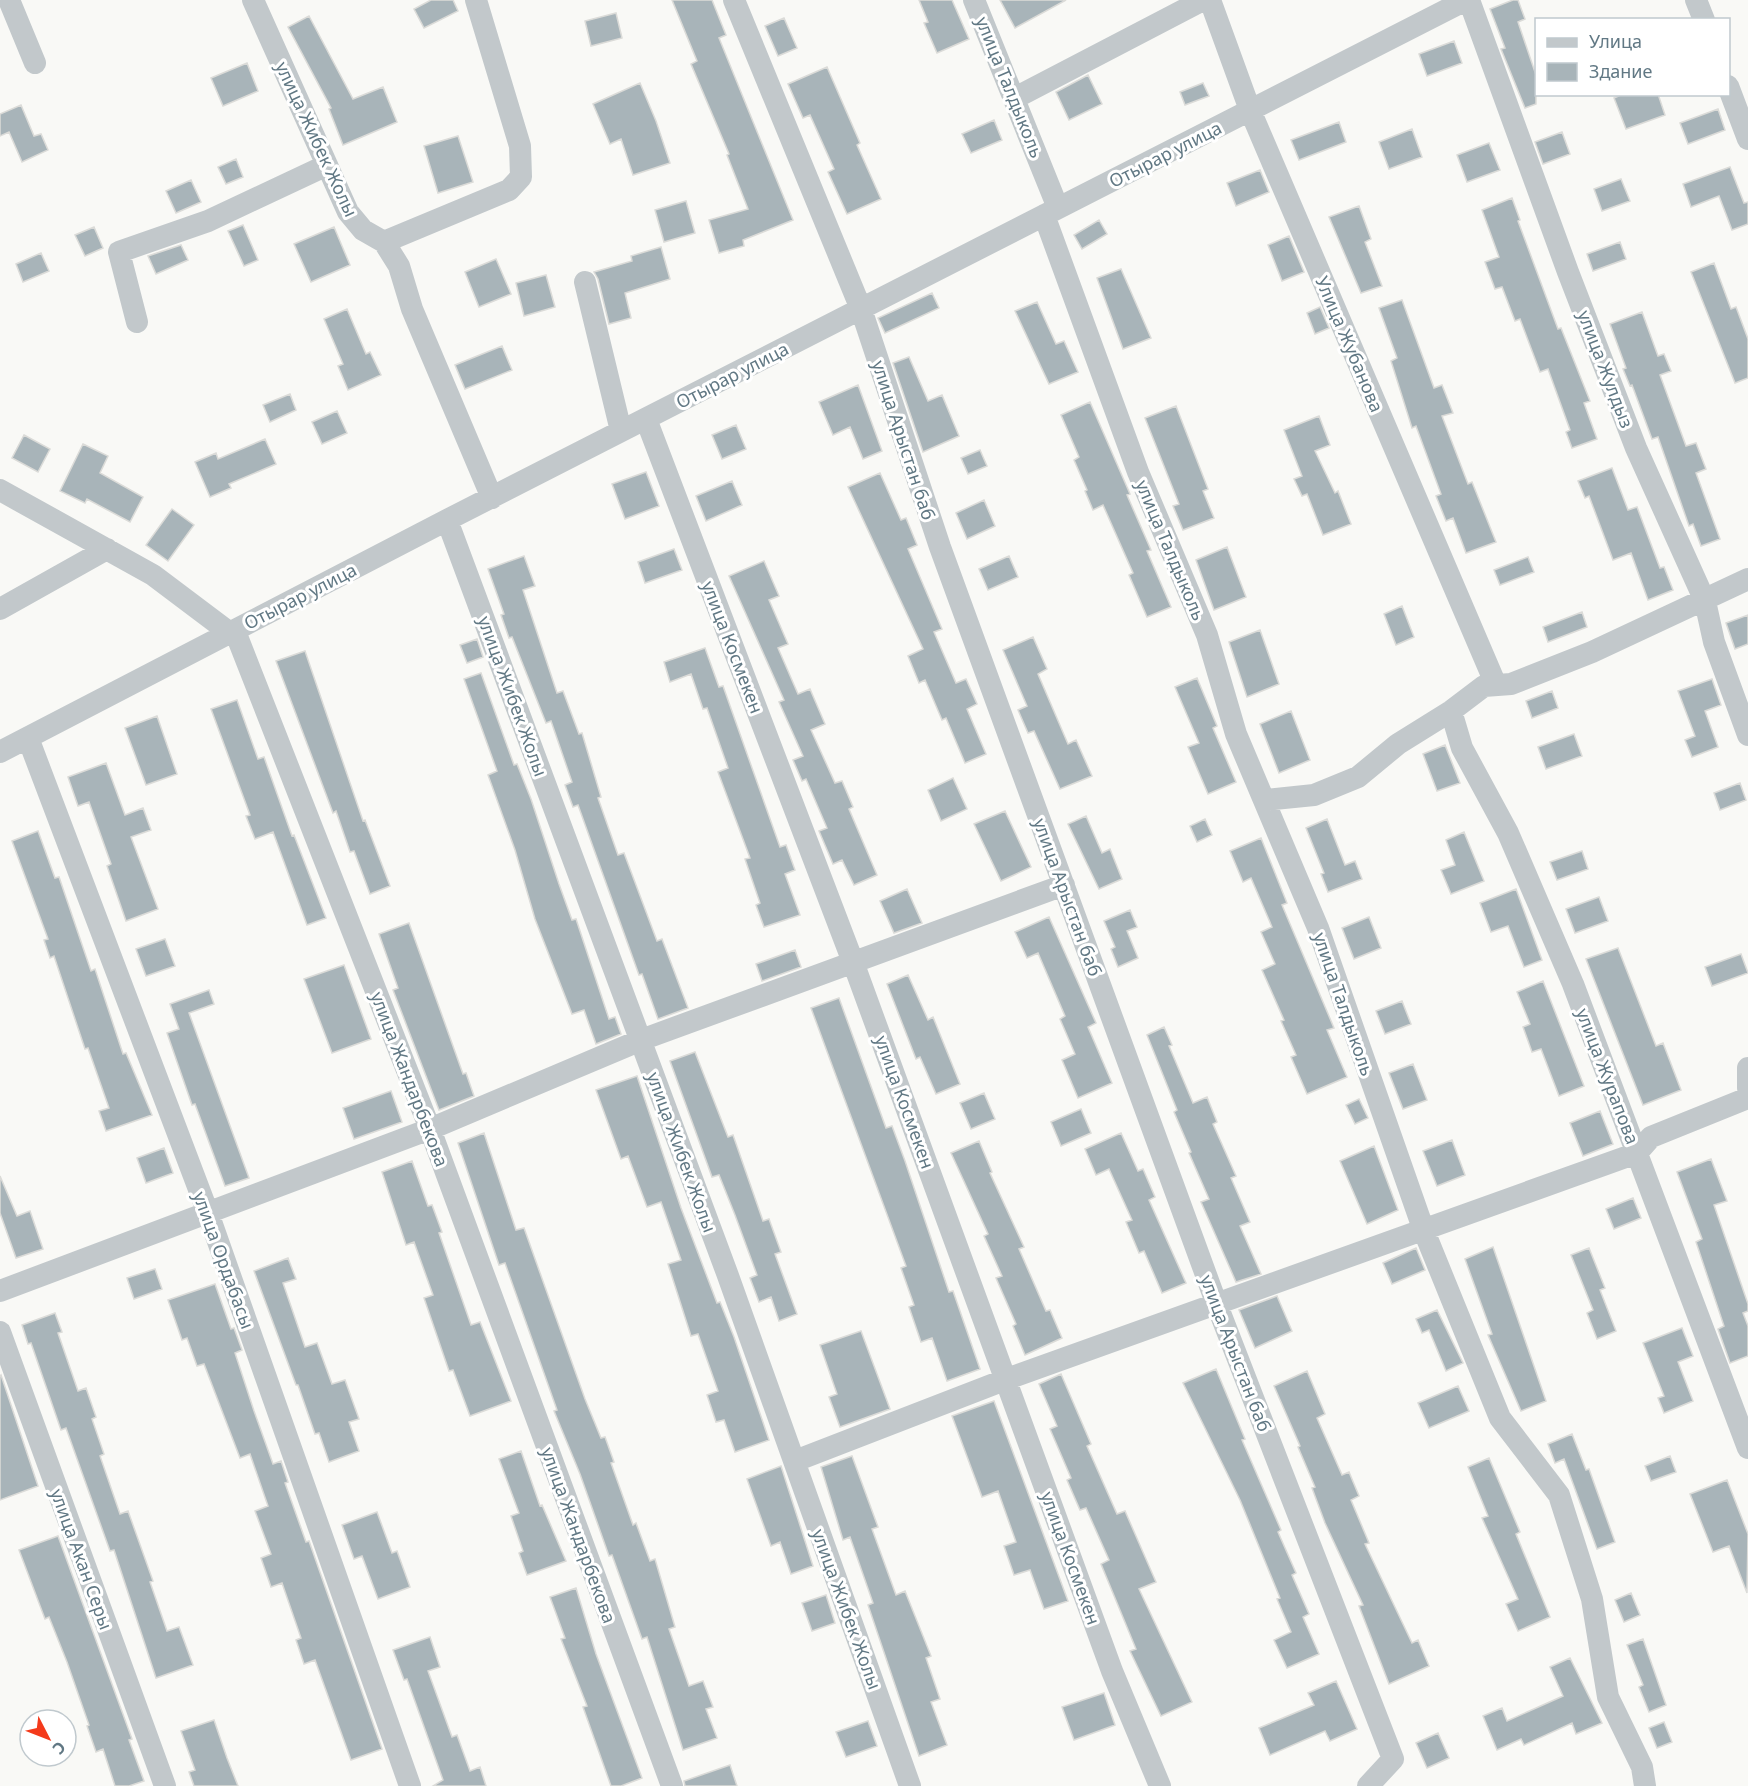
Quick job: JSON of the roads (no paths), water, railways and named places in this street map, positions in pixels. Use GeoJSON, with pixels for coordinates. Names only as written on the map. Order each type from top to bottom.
{"type":"FeatureCollection","features":[{"type":"Feature","properties":{"kind":"street"},"geometry":{"type":"LineString","coordinates":[[9,0],[35,63]]}},
{"type":"Feature","properties":{"kind":"street","name":"улица Жибек Жолы"},"geometry":{"type":"LineString","coordinates":[[253,0],[326,166],[354,221],[363,230],[384,242],[399,266],[412,309],[492,498]]}},
{"type":"Feature","properties":{"kind":"street"},"geometry":{"type":"LineString","coordinates":[[384,242],[509,190],[521,177],[520,146],[476,0]]}},
{"type":"Feature","properties":{"kind":"street","name":"улица Арыстан баб"},"geometry":{"type":"LineString","coordinates":[[734,0],[861,309],[940,546],[1216,1305],[1393,1759],[1368,1786]]}},
{"type":"Feature","properties":{"kind":"street","name":"улица Талдыколь"},"geometry":{"type":"LineString","coordinates":[[974,0],[1015,98],[1138,472],[1207,635],[1236,734],[1318,928],[1424,1231],[1500,1418],[1559,1495],[1592,1599],[1608,1697],[1642,1767],[1645,1786]]}},
{"type":"Feature","properties":{"kind":"street"},"geometry":{"type":"LineString","coordinates":[[1015,98],[1203,0]]}},
{"type":"Feature","properties":{"kind":"street","name":"Улица Жубанова"},"geometry":{"type":"LineString","coordinates":[[1210,0],[1250,110],[1496,685]]}},
{"type":"Feature","properties":{"kind":"street","name":"Отырар улица"},"geometry":{"type":"LineString","coordinates":[[0,752],[447,520],[1467,0]]}},
{"type":"Feature","properties":{"kind":"street","name":"улица Жулдыз"},"geometry":{"type":"LineString","coordinates":[[1467,0],[1636,448],[1705,601],[1714,642],[1748,735]]}},
{"type":"Feature","properties":{"kind":"street"},"geometry":{"type":"LineString","coordinates":[[1696,0],[1703,18]]}},
{"type":"Feature","properties":{"kind":"street"},"geometry":{"type":"LineString","coordinates":[[1730,91],[1748,139]]}},
{"type":"Feature","properties":{"kind":"street"},"geometry":{"type":"LineString","coordinates":[[137,322],[119,252],[208,221],[326,166]]}},
{"type":"Feature","properties":{"kind":"street"},"geometry":{"type":"LineString","coordinates":[[585,282],[621,431]]}},
{"type":"Feature","properties":{"kind":"street","name":"улица Космекен"},"geometry":{"type":"LineString","coordinates":[[646,419],[853,962],[1112,1671],[1160,1786]]}},
{"type":"Feature","properties":{"kind":"street","name":"улица Жандарбекова"},"geometry":{"type":"LineString","coordinates":[[0,490],[153,575],[238,639],[430,1129],[672,1786]]}},
{"type":"Feature","properties":{"kind":"street","name":"улица Жибек Жолы"},"geometry":{"type":"LineString","coordinates":[[447,520],[795,1461],[910,1786]]}},
{"type":"Feature","properties":{"kind":"street"},"geometry":{"type":"LineString","coordinates":[[0,609],[107,549]]}},
{"type":"Feature","properties":{"kind":"street"},"geometry":{"type":"LineString","coordinates":[[1265,800],[1314,795],[1358,777],[1398,744],[1451,711],[1484,686],[1511,684],[1592,652],[1748,579]]}},
{"type":"Feature","properties":{"kind":"street","name":"улица Журапова"},"geometry":{"type":"LineString","coordinates":[[1451,711],[1462,748],[1508,833],[1573,984],[1748,1448]]}},
{"type":"Feature","properties":{"kind":"street","name":"улица Ордабасы"},"geometry":{"type":"LineString","coordinates":[[28,738],[208,1214],[410,1786]]}},
{"type":"Feature","properties":{"kind":"street"},"geometry":{"type":"LineString","coordinates":[[0,1291],[430,1129],[641,1040],[1064,885]]}},
{"type":"Feature","properties":{"kind":"street"},"geometry":{"type":"LineString","coordinates":[[1748,1068],[1748,1088]]}},
{"type":"Feature","properties":{"kind":"street"},"geometry":{"type":"LineString","coordinates":[[795,1461],[1007,1379],[1637,1153],[1651,1137],[1748,1098]]}},
{"type":"Feature","properties":{"kind":"street","name":"улица Акан Серы"},"geometry":{"type":"LineString","coordinates":[[0,1332],[165,1786]]}}]}
